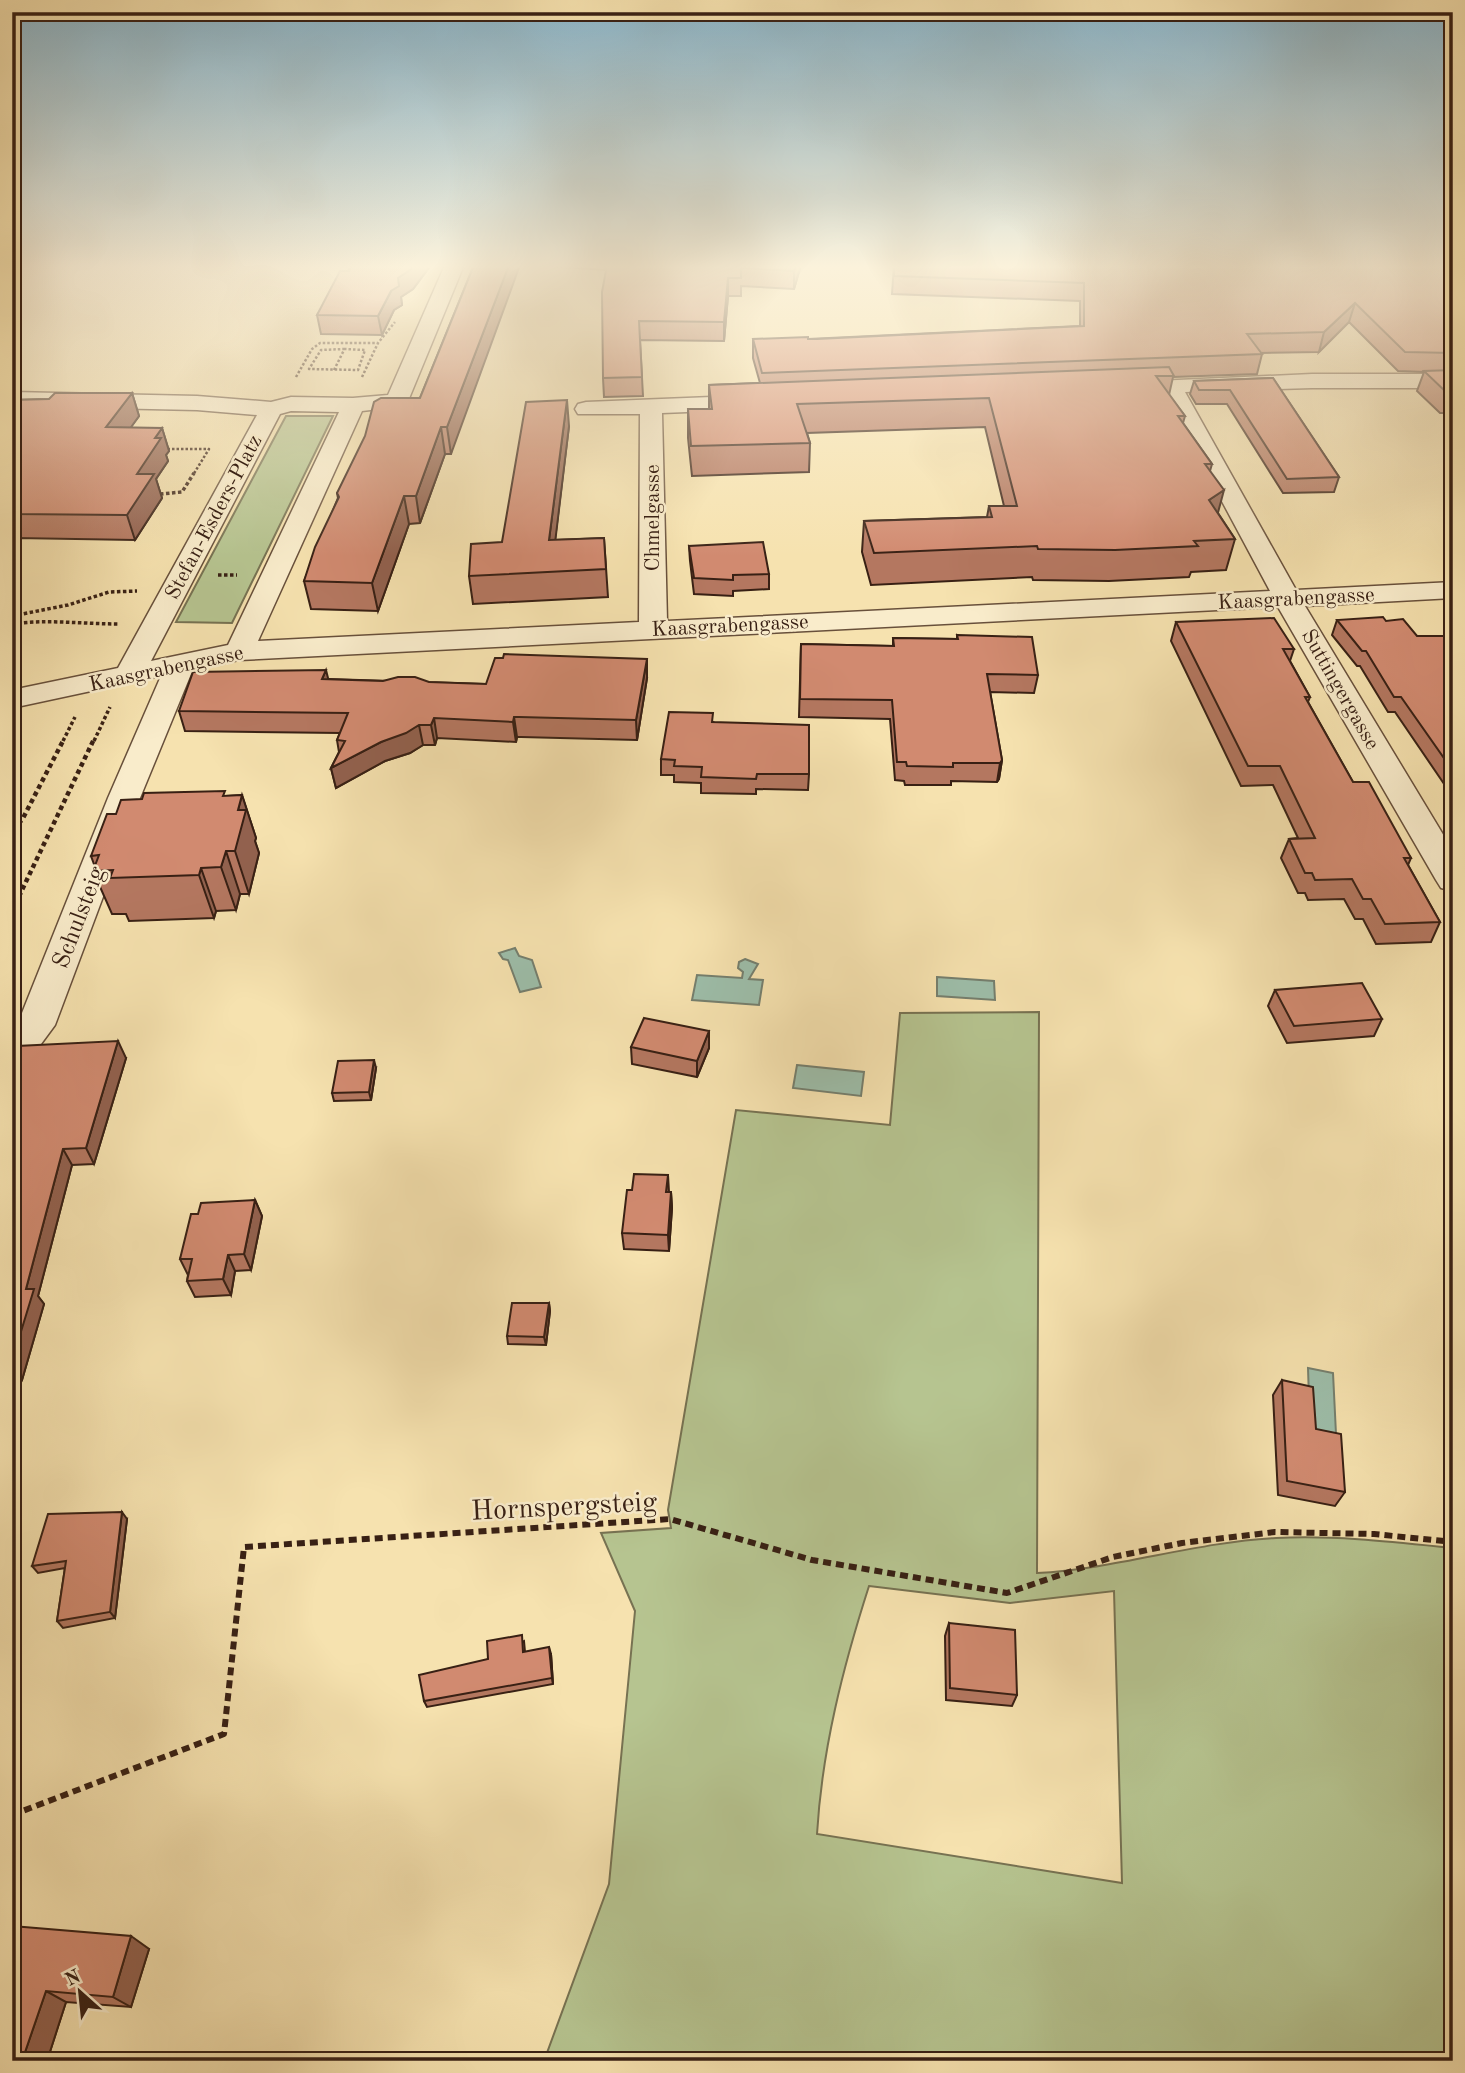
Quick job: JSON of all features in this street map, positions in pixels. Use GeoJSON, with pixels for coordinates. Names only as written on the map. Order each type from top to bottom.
{"type":"FeatureCollection","features":[{"type":"Feature","properties":{"kind":"street","name":"Stefan-Esders-Platz"},"geometry":{"type":"LineString","coordinates":[[112,685],[156,624],[271,409],[356,392],[397,401],[414,362]]}},
{"type":"Feature","properties":{"kind":"street"},"geometry":{"type":"LineString","coordinates":[[1102,389],[1312,381],[1453,381]]}},
{"type":"Feature","properties":{"kind":"street","name":"Suttingergasse"},"geometry":{"type":"LineString","coordinates":[[1171,386],[1287,598],[1453,880]]}},
{"type":"Feature","properties":{"kind":"street"},"geometry":{"type":"LineString","coordinates":[[239,651],[356,392]]}},
{"type":"Feature","properties":{"kind":"street"},"geometry":{"type":"LineString","coordinates":[[12,399],[197,403],[271,409]]}},
{"type":"Feature","properties":{"kind":"street"},"geometry":{"type":"LineString","coordinates":[[586,409],[788,401]]}},
{"type":"Feature","properties":{"kind":"street","name":"Chmelgasse"},"geometry":{"type":"LineString","coordinates":[[651,406],[653,629]]}},
{"type":"Feature","properties":{"kind":"street","name":"Kaasgrabengasse"},"geometry":{"type":"LineString","coordinates":[[12,699],[112,685],[239,651],[1453,590]]}},
{"type":"Feature","properties":{"kind":"street","name":"Schulsteig"},"geometry":{"type":"LineString","coordinates":[[12,1041],[27,1034],[36,1025],[124,798],[180,666]]}},
{"type":"Feature","properties":{"kind":"path"},"geometry":{"type":"LineString","coordinates":[[299,385],[295,378],[305,362]]}},
{"type":"Feature","properties":{"kind":"path"},"geometry":{"type":"LineString","coordinates":[[314,362],[309,369],[358,370],[362,362]]}},
{"type":"Feature","properties":{"kind":"path"},"geometry":{"type":"LineString","coordinates":[[356,392],[370,362]]}},
{"type":"Feature","properties":{"kind":"path"},"geometry":{"type":"LineString","coordinates":[[155,449],[209,449],[182,492],[160,494]]}},
{"type":"Feature","properties":{"kind":"path"},"geometry":{"type":"LineString","coordinates":[[182,575],[274,575]]}},
{"type":"Feature","properties":{"kind":"path"},"geometry":{"type":"LineString","coordinates":[[12,616],[68,605],[109,592],[138,591]]}},
{"type":"Feature","properties":{"kind":"path"},"geometry":{"type":"LineString","coordinates":[[12,624],[41,620],[63,624],[156,624]]}},
{"type":"Feature","properties":{"kind":"path"},"geometry":{"type":"LineString","coordinates":[[12,828],[22,820],[112,685]]}},
{"type":"Feature","properties":{"kind":"path"},"geometry":{"type":"LineString","coordinates":[[12,911],[112,685]]}},
{"type":"Feature","properties":{"kind":"path","name":"Hornspergsteig"},"geometry":{"type":"LineString","coordinates":[[12,1815],[223,1734],[244,1546],[670,1519],[812,1560],[1007,1593],[1113,1557],[1182,1543],[1275,1532],[1374,1534],[1453,1542]]}},
{"type":"Feature","properties":{"kind":"green space"},"geometry":{"type":"Polygon","coordinates":[[[286,416],[333,416],[232,623],[176,622],[286,416]]]}},
{"type":"Feature","properties":{"kind":"green space"},"geometry":{"type":"Polygon","coordinates":[[[1039,1012],[1037,1573],[1067,1571],[1246,1540],[1276,1538],[1343,1538],[1453,1548],[1453,2061],[544,2061],[609,1884],[635,1611],[601,1533],[671,1528],[668,1510],[736,1110],[890,1125],[900,1013],[1039,1012]],[[869,1586],[835,1708],[817,1834],[1122,1883],[1114,1591],[1010,1603],[869,1586]]]}},
{"type":"Feature","properties":{"kind":"shaded area"},"geometry":{"type":"Polygon","coordinates":[[[515,948],[519,956],[532,960],[541,987],[520,992],[508,960],[503,959],[499,953],[515,948]]]}},
{"type":"Feature","properties":{"kind":"shaded area"},"geometry":{"type":"Polygon","coordinates":[[[745,959],[758,964],[749,979],[763,980],[759,1005],[692,1000],[697,975],[742,978],[743,972],[738,968],[739,962],[745,959]]]}},
{"type":"Feature","properties":{"kind":"shaded area"},"geometry":{"type":"Polygon","coordinates":[[[937,977],[994,981],[995,1000],[937,996],[937,977]]]}},
{"type":"Feature","properties":{"kind":"shaded area"},"geometry":{"type":"Polygon","coordinates":[[[797,1065],[864,1072],[861,1096],[793,1088],[797,1065]]]}},
{"type":"Feature","properties":{"kind":"shaded area"},"geometry":{"type":"Polygon","coordinates":[[[1308,1368],[1333,1373],[1336,1434],[1310,1429],[1308,1368]]]}},
{"type":"Feature","properties":{"kind":"building"},"geometry":{"type":"Polygon","coordinates":[[[435,362],[472,362],[447,427],[441,427],[416,496],[404,496],[372,583],[304,581],[315,547],[339,497],[337,493],[365,436],[374,402],[381,398],[420,398],[435,362]]]}},
{"type":"Feature","properties":{"kind":"building"},"geometry":{"type":"Polygon","coordinates":[[[603,362],[641,362],[642,377],[603,378],[603,362]]]}},
{"type":"Feature","properties":{"kind":"building"},"geometry":{"type":"Polygon","coordinates":[[[759,362],[1058,362],[762,373],[759,362]]]}},
{"type":"Feature","properties":{"kind":"building"},"geometry":{"type":"Polygon","coordinates":[[[1169,367],[1174,376],[1156,376],[1185,416],[1178,416],[1212,464],[1205,464],[1224,490],[1209,500],[1235,539],[1194,541],[1198,546],[1115,550],[1038,549],[1037,546],[874,553],[864,521],[992,517],[989,506],[1017,506],[989,398],[797,404],[810,443],[691,446],[688,409],[712,409],[709,385],[1169,367]]]}},
{"type":"Feature","properties":{"kind":"building"},"geometry":{"type":"Polygon","coordinates":[[[1453,370],[1453,393],[1447,393],[1424,371],[1453,370]]]}},
{"type":"Feature","properties":{"kind":"building"},"geometry":{"type":"Polygon","coordinates":[[[1273,378],[1339,477],[1287,479],[1230,390],[1199,390],[1194,381],[1273,378]]]}},
{"type":"Feature","properties":{"kind":"building"},"geometry":{"type":"Polygon","coordinates":[[[55,393],[132,393],[106,427],[162,428],[155,438],[161,438],[137,474],[154,474],[127,515],[12,514],[12,400],[49,399],[55,393]]]}},
{"type":"Feature","properties":{"kind":"building"},"geometry":{"type":"Polygon","coordinates":[[[567,400],[549,540],[604,538],[606,569],[469,576],[471,544],[502,542],[526,402],[567,400]]]}},
{"type":"Feature","properties":{"kind":"building"},"geometry":{"type":"Polygon","coordinates":[[[763,542],[769,574],[733,575],[733,580],[694,578],[689,546],[763,542]]]}},
{"type":"Feature","properties":{"kind":"building"},"geometry":{"type":"Polygon","coordinates":[[[1383,617],[1386,621],[1403,619],[1417,636],[1453,636],[1453,703],[1445,703],[1453,713],[1453,771],[1401,697],[1394,697],[1366,651],[1362,651],[1337,620],[1383,617]]]}},
{"type":"Feature","properties":{"kind":"building"},"geometry":{"type":"Polygon","coordinates":[[[1274,618],[1294,649],[1283,649],[1310,697],[1305,697],[1353,782],[1369,782],[1411,858],[1404,858],[1440,922],[1385,924],[1371,899],[1363,899],[1352,879],[1315,880],[1312,873],[1305,873],[1289,839],[1315,838],[1280,766],[1248,766],[1176,622],[1274,618]]]}},
{"type":"Feature","properties":{"kind":"building"},"geometry":{"type":"Polygon","coordinates":[[[957,635],[1032,637],[1038,675],[987,674],[1002,760],[1000,763],[953,763],[953,767],[907,766],[906,762],[897,762],[892,700],[800,699],[801,644],[894,646],[893,638],[958,639],[957,635]]]}},
{"type":"Feature","properties":{"kind":"building"},"geometry":{"type":"Polygon","coordinates":[[[504,654],[647,659],[636,720],[514,717],[513,722],[434,718],[431,725],[419,725],[331,768],[345,741],[337,740],[348,713],[179,711],[193,672],[326,670],[322,679],[383,681],[398,677],[415,677],[429,682],[486,684],[495,658],[503,658],[504,654]]]}},
{"type":"Feature","properties":{"kind":"building"},"geometry":{"type":"Polygon","coordinates":[[[669,712],[713,713],[712,722],[809,725],[809,774],[757,774],[756,779],[701,777],[702,767],[674,766],[675,760],[661,759],[669,712]]]}},
{"type":"Feature","properties":{"kind":"building"},"geometry":{"type":"Polygon","coordinates":[[[225,791],[223,796],[242,795],[238,810],[246,810],[235,851],[226,851],[221,867],[201,868],[199,875],[110,878],[113,870],[93,871],[99,855],[91,856],[107,814],[116,814],[121,800],[142,799],[144,793],[225,791]]]}},
{"type":"Feature","properties":{"kind":"building"},"geometry":{"type":"Polygon","coordinates":[[[1362,983],[1382,1019],[1294,1026],[1275,990],[1362,983]]]}},
{"type":"Feature","properties":{"kind":"building"},"geometry":{"type":"Polygon","coordinates":[[[644,1018],[709,1031],[697,1061],[631,1047],[644,1018]]]}},
{"type":"Feature","properties":{"kind":"building"},"geometry":{"type":"Polygon","coordinates":[[[118,1041],[86,1148],[63,1149],[26,1289],[34,1289],[12,1361],[12,1058],[17,1046],[118,1041]]]}},
{"type":"Feature","properties":{"kind":"building"},"geometry":{"type":"Polygon","coordinates":[[[374,1060],[369,1092],[332,1093],[338,1061],[374,1060]]]}},
{"type":"Feature","properties":{"kind":"building"},"geometry":{"type":"Polygon","coordinates":[[[634,1174],[668,1175],[666,1192],[671,1192],[668,1235],[622,1233],[627,1190],[632,1190],[634,1174]]]}},
{"type":"Feature","properties":{"kind":"building"},"geometry":{"type":"Polygon","coordinates":[[[255,1200],[244,1254],[228,1255],[223,1279],[187,1281],[192,1259],[180,1259],[191,1214],[198,1214],[201,1203],[255,1200]]]}},
{"type":"Feature","properties":{"kind":"building"},"geometry":{"type":"Polygon","coordinates":[[[512,1303],[549,1303],[544,1337],[507,1336],[512,1303]]]}},
{"type":"Feature","properties":{"kind":"building"},"geometry":{"type":"Polygon","coordinates":[[[1282,1380],[1313,1387],[1316,1429],[1341,1434],[1345,1492],[1287,1481],[1282,1380]]]}},
{"type":"Feature","properties":{"kind":"building"},"geometry":{"type":"Polygon","coordinates":[[[122,1512],[110,1612],[57,1621],[66,1561],[32,1566],[48,1514],[122,1512]]]}},
{"type":"Feature","properties":{"kind":"building"},"geometry":{"type":"Polygon","coordinates":[[[949,1623],[1015,1630],[1017,1695],[950,1688],[949,1623]]]}},
{"type":"Feature","properties":{"kind":"building"},"geometry":{"type":"Polygon","coordinates":[[[522,1635],[523,1652],[549,1647],[552,1678],[424,1701],[419,1675],[488,1659],[487,1641],[522,1635]]]}},
{"type":"Feature","properties":{"kind":"building"},"geometry":{"type":"Polygon","coordinates":[[[12,1926],[131,1936],[113,1997],[46,1991],[22,2061],[12,2061],[12,1926]]]}}]}
